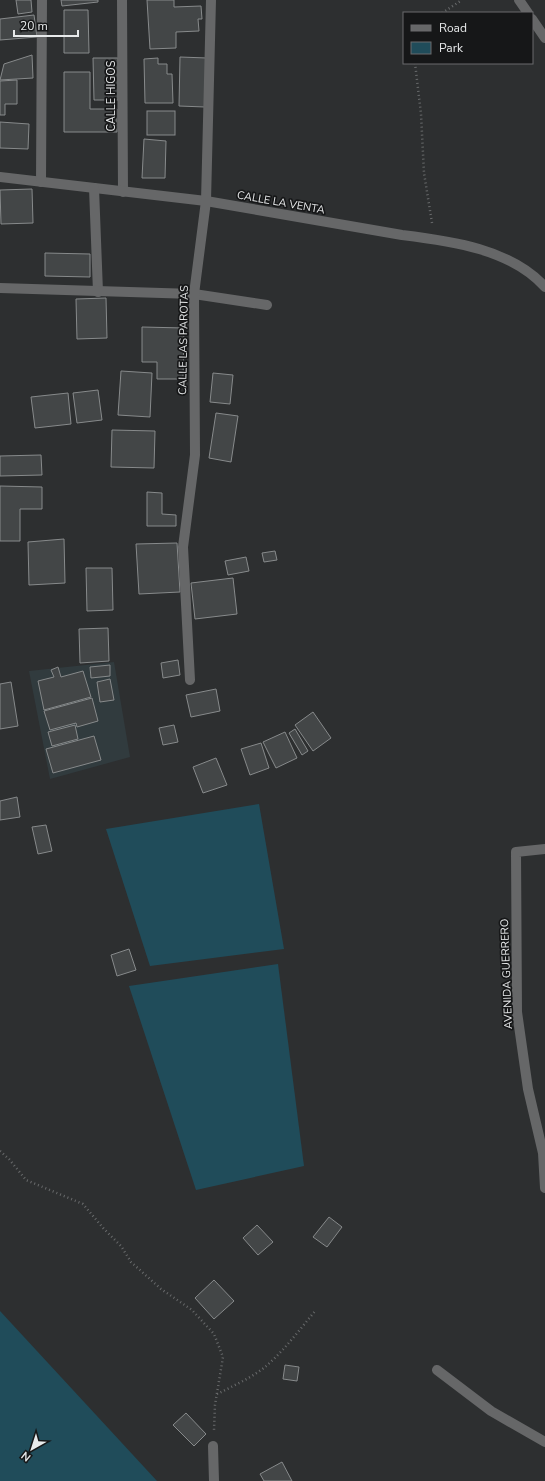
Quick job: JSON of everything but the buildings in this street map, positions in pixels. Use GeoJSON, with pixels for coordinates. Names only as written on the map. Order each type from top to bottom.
{"type":"FeatureCollection","features":[{"type":"Feature","properties":{"kind":"street"},"geometry":{"type":"LineString","coordinates":[[41,182],[42,0]]}},
{"type":"Feature","properties":{"kind":"street","name":"CALLE HIGOS"},"geometry":{"type":"LineString","coordinates":[[122,0],[123,192]]}},
{"type":"Feature","properties":{"kind":"street","name":"CALLE LAS PAROTAS"},"geometry":{"type":"LineString","coordinates":[[190,680],[183,547],[195,455],[194,294],[206,201],[210,0]]}},
{"type":"Feature","properties":{"kind":"street"},"geometry":{"type":"LineString","coordinates":[[519,0],[527,12]]}},
{"type":"Feature","properties":{"kind":"street"},"geometry":{"type":"LineString","coordinates":[[533,20],[545,38]]}},
{"type":"Feature","properties":{"kind":"street","name":"CALLE LA VENTA"},"geometry":{"type":"LineString","coordinates":[[0,177],[206,201],[402,235],[434,239],[482,250],[512,261],[535,276],[545,287]]}},
{"type":"Feature","properties":{"kind":"street"},"geometry":{"type":"LineString","coordinates":[[94,188],[98,292]]}},
{"type":"Feature","properties":{"kind":"street"},"geometry":{"type":"LineString","coordinates":[[0,288],[194,294],[267,306]]}},
{"type":"Feature","properties":{"kind":"street","name":"AVENIDA GUERRERO"},"geometry":{"type":"LineString","coordinates":[[545,849],[516,852],[517,1012],[528,1088],[543,1153],[545,1188]]}},
{"type":"Feature","properties":{"kind":"street"},"geometry":{"type":"LineString","coordinates":[[438,1370],[491,1411],[545,1442]]}},
{"type":"Feature","properties":{"kind":"street"},"geometry":{"type":"LineString","coordinates":[[213,1446],[214,1481]]}},
{"type":"Feature","properties":{"kind":"path"},"geometry":{"type":"LineString","coordinates":[[444,12],[462,0]]}},
{"type":"Feature","properties":{"kind":"path"},"geometry":{"type":"LineString","coordinates":[[415,64],[421,114],[424,173],[434,239]]}},
{"type":"Feature","properties":{"kind":"path"},"geometry":{"type":"LineString","coordinates":[[0,1151],[9,1159],[26,1180],[83,1204],[104,1229],[121,1246],[131,1262],[161,1289],[192,1310],[214,1334],[222,1357],[215,1405],[213,1446]]}},
{"type":"Feature","properties":{"kind":"path"},"geometry":{"type":"LineString","coordinates":[[217,1394],[236,1385],[263,1368],[294,1336],[316,1310]]}},
{"type":"Feature","properties":{"kind":"shaded area"},"geometry":{"type":"Polygon","coordinates":[[[114,662],[130,757],[50,779],[29,671],[114,662]]]}},
{"type":"Feature","properties":{"kind":"green space"},"geometry":{"type":"Polygon","coordinates":[[[259,804],[284,949],[150,966],[106,829],[259,804]]]}},
{"type":"Feature","properties":{"kind":"green space"},"geometry":{"type":"Polygon","coordinates":[[[278,964],[304,1166],[196,1190],[129,986],[278,964]]]}},
{"type":"Feature","properties":{"kind":"green space"},"geometry":{"type":"Polygon","coordinates":[[[0,1311],[157,1481],[0,1481],[0,1311]]]}}]}
